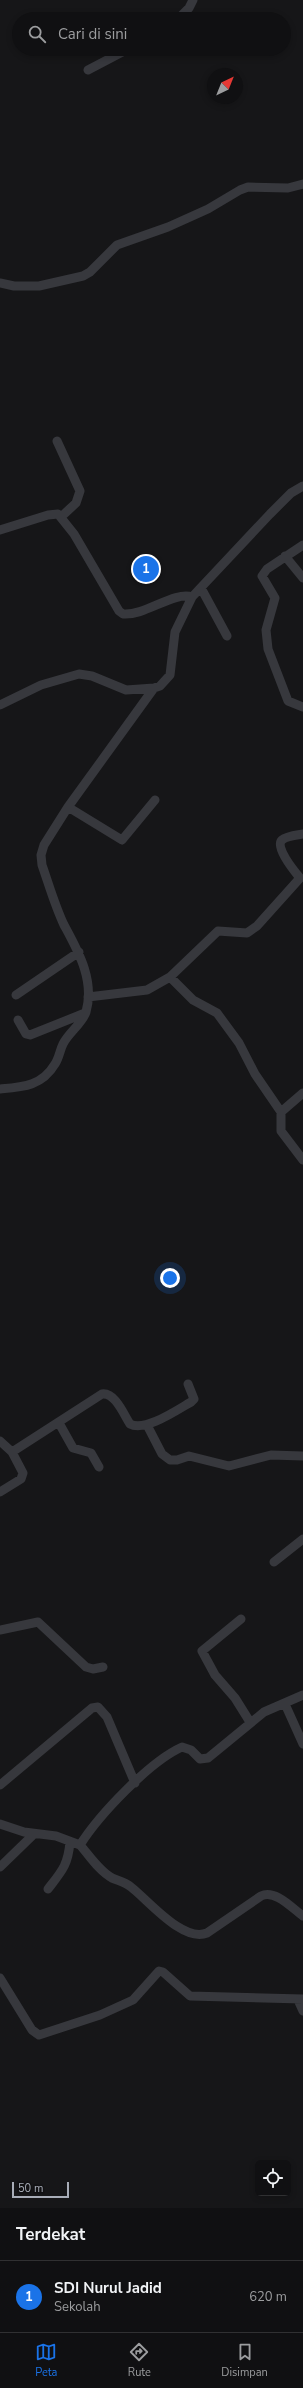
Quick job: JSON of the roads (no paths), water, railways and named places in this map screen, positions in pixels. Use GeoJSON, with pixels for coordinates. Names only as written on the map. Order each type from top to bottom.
{"type":"FeatureCollection","features":[{"type":"Feature","properties":{"kind":"street"},"geometry":{"type":"LineString","coordinates":[[185,12],[193,0]]}},
{"type":"Feature","properties":{"kind":"street"},"geometry":{"type":"LineString","coordinates":[[88,70],[115,56]]}},
{"type":"Feature","properties":{"kind":"street"},"geometry":{"type":"LineString","coordinates":[[0,283],[14,286],[39,286],[83,276],[117,245],[168,227],[208,209],[240,190],[248,187],[288,188],[303,184]]}},
{"type":"Feature","properties":{"kind":"street"},"geometry":{"type":"LineString","coordinates":[[57,441],[80,491],[76,503],[61,517]]}},
{"type":"Feature","properties":{"kind":"street"},"geometry":{"type":"LineString","coordinates":[[0,705],[41,686],[79,674],[92,676],[126,690],[154,688],[160,686],[170,675],[175,632],[192,597],[291,493],[303,486]]}},
{"type":"Feature","properties":{"kind":"street"},"geometry":{"type":"LineString","coordinates":[[0,530],[48,515],[58,514],[74,534],[119,612],[123,614],[143,611],[180,597],[192,597]]}},
{"type":"Feature","properties":{"kind":"street"},"geometry":{"type":"LineString","coordinates":[[303,545],[267,569],[262,576],[274,598],[266,630],[268,649],[288,701],[303,707]]}},
{"type":"Feature","properties":{"kind":"street"},"geometry":{"type":"LineString","coordinates":[[285,556],[303,578]]}},
{"type":"Feature","properties":{"kind":"street"},"geometry":{"type":"LineString","coordinates":[[201,588],[227,636]]}},
{"type":"Feature","properties":{"kind":"street"},"geometry":{"type":"LineString","coordinates":[[0,1089],[34,1085],[45,1076],[55,1064],[63,1043],[85,1013],[88,997],[84,967],[79,952],[64,924],[41,860],[44,845],[68,808],[154,688]]}},
{"type":"Feature","properties":{"kind":"street"},"geometry":{"type":"LineString","coordinates":[[68,808],[122,840],[155,800]]}},
{"type":"Feature","properties":{"kind":"street"},"geometry":{"type":"LineString","coordinates":[[88,997],[142,991],[170,977],[218,931],[247,933],[257,926],[301,879],[279,844],[283,839],[303,834]]}},
{"type":"Feature","properties":{"kind":"street"},"geometry":{"type":"LineString","coordinates":[[16,995],[79,952]]}},
{"type":"Feature","properties":{"kind":"street"},"geometry":{"type":"LineString","coordinates":[[170,977],[193,1000],[217,1013],[239,1043],[255,1074],[281,1112],[281,1130],[303,1160]]}},
{"type":"Feature","properties":{"kind":"street"},"geometry":{"type":"LineString","coordinates":[[18,1020],[26,1034],[30,1035],[85,1013]]}},
{"type":"Feature","properties":{"kind":"street"},"geometry":{"type":"LineString","coordinates":[[281,1112],[303,1093]]}},
{"type":"Feature","properties":{"kind":"street"},"geometry":{"type":"LineString","coordinates":[[12,1452],[105,1393],[113,1397],[130,1424],[134,1426],[147,1425],[194,1399],[194,1394],[188,1384]]}},
{"type":"Feature","properties":{"kind":"street"},"geometry":{"type":"LineString","coordinates":[[58,1424],[74,1448],[91,1453],[99,1467]]}},
{"type":"Feature","properties":{"kind":"street"},"geometry":{"type":"LineString","coordinates":[[147,1425],[162,1454],[170,1460],[176,1460],[189,1456],[229,1466],[271,1455],[303,1456]]}},
{"type":"Feature","properties":{"kind":"street"},"geometry":{"type":"LineString","coordinates":[[0,1441],[12,1452],[23,1475],[0,1492]]}},
{"type":"Feature","properties":{"kind":"street"},"geometry":{"type":"LineString","coordinates":[[274,1562],[303,1539]]}},
{"type":"Feature","properties":{"kind":"street"},"geometry":{"type":"LineString","coordinates":[[241,1619],[202,1651],[215,1675],[235,1698],[250,1722]]}},
{"type":"Feature","properties":{"kind":"street"},"geometry":{"type":"LineString","coordinates":[[0,1630],[38,1622],[86,1667],[93,1669],[104,1667]]}},
{"type":"Feature","properties":{"kind":"street"},"geometry":{"type":"LineString","coordinates":[[80,1845],[89,1830],[155,1764],[182,1747],[191,1750],[200,1759],[208,1758],[264,1712],[303,1695]]}},
{"type":"Feature","properties":{"kind":"street"},"geometry":{"type":"LineString","coordinates":[[284,1704],[303,1744]]}},
{"type":"Feature","properties":{"kind":"street"},"geometry":{"type":"LineString","coordinates":[[0,1785],[92,1708],[98,1707],[106,1717],[135,1783]]}},
{"type":"Feature","properties":{"kind":"street"},"geometry":{"type":"LineString","coordinates":[[0,1824],[34,1834],[56,1836],[80,1845],[107,1874],[125,1882],[163,1915],[194,1934],[207,1933],[264,1894],[275,1896],[301,1911]]}},
{"type":"Feature","properties":{"kind":"street"},"geometry":{"type":"LineString","coordinates":[[0,1867],[34,1834]]}},
{"type":"Feature","properties":{"kind":"street"},"geometry":{"type":"LineString","coordinates":[[48,1889],[65,1868],[69,1860],[70,1842]]}},
{"type":"Feature","properties":{"kind":"street"},"geometry":{"type":"LineString","coordinates":[[0,1978],[32,2030],[38,2034],[100,2016],[133,2000],[159,1972],[163,1972],[190,1996],[300,2000],[303,2011]]}},
{"type":"Feature","properties":{"kind":"place","name":"SDI Nurul Jadid"},"geometry":{"type":"Point","coordinates":[146,569]}}]}
